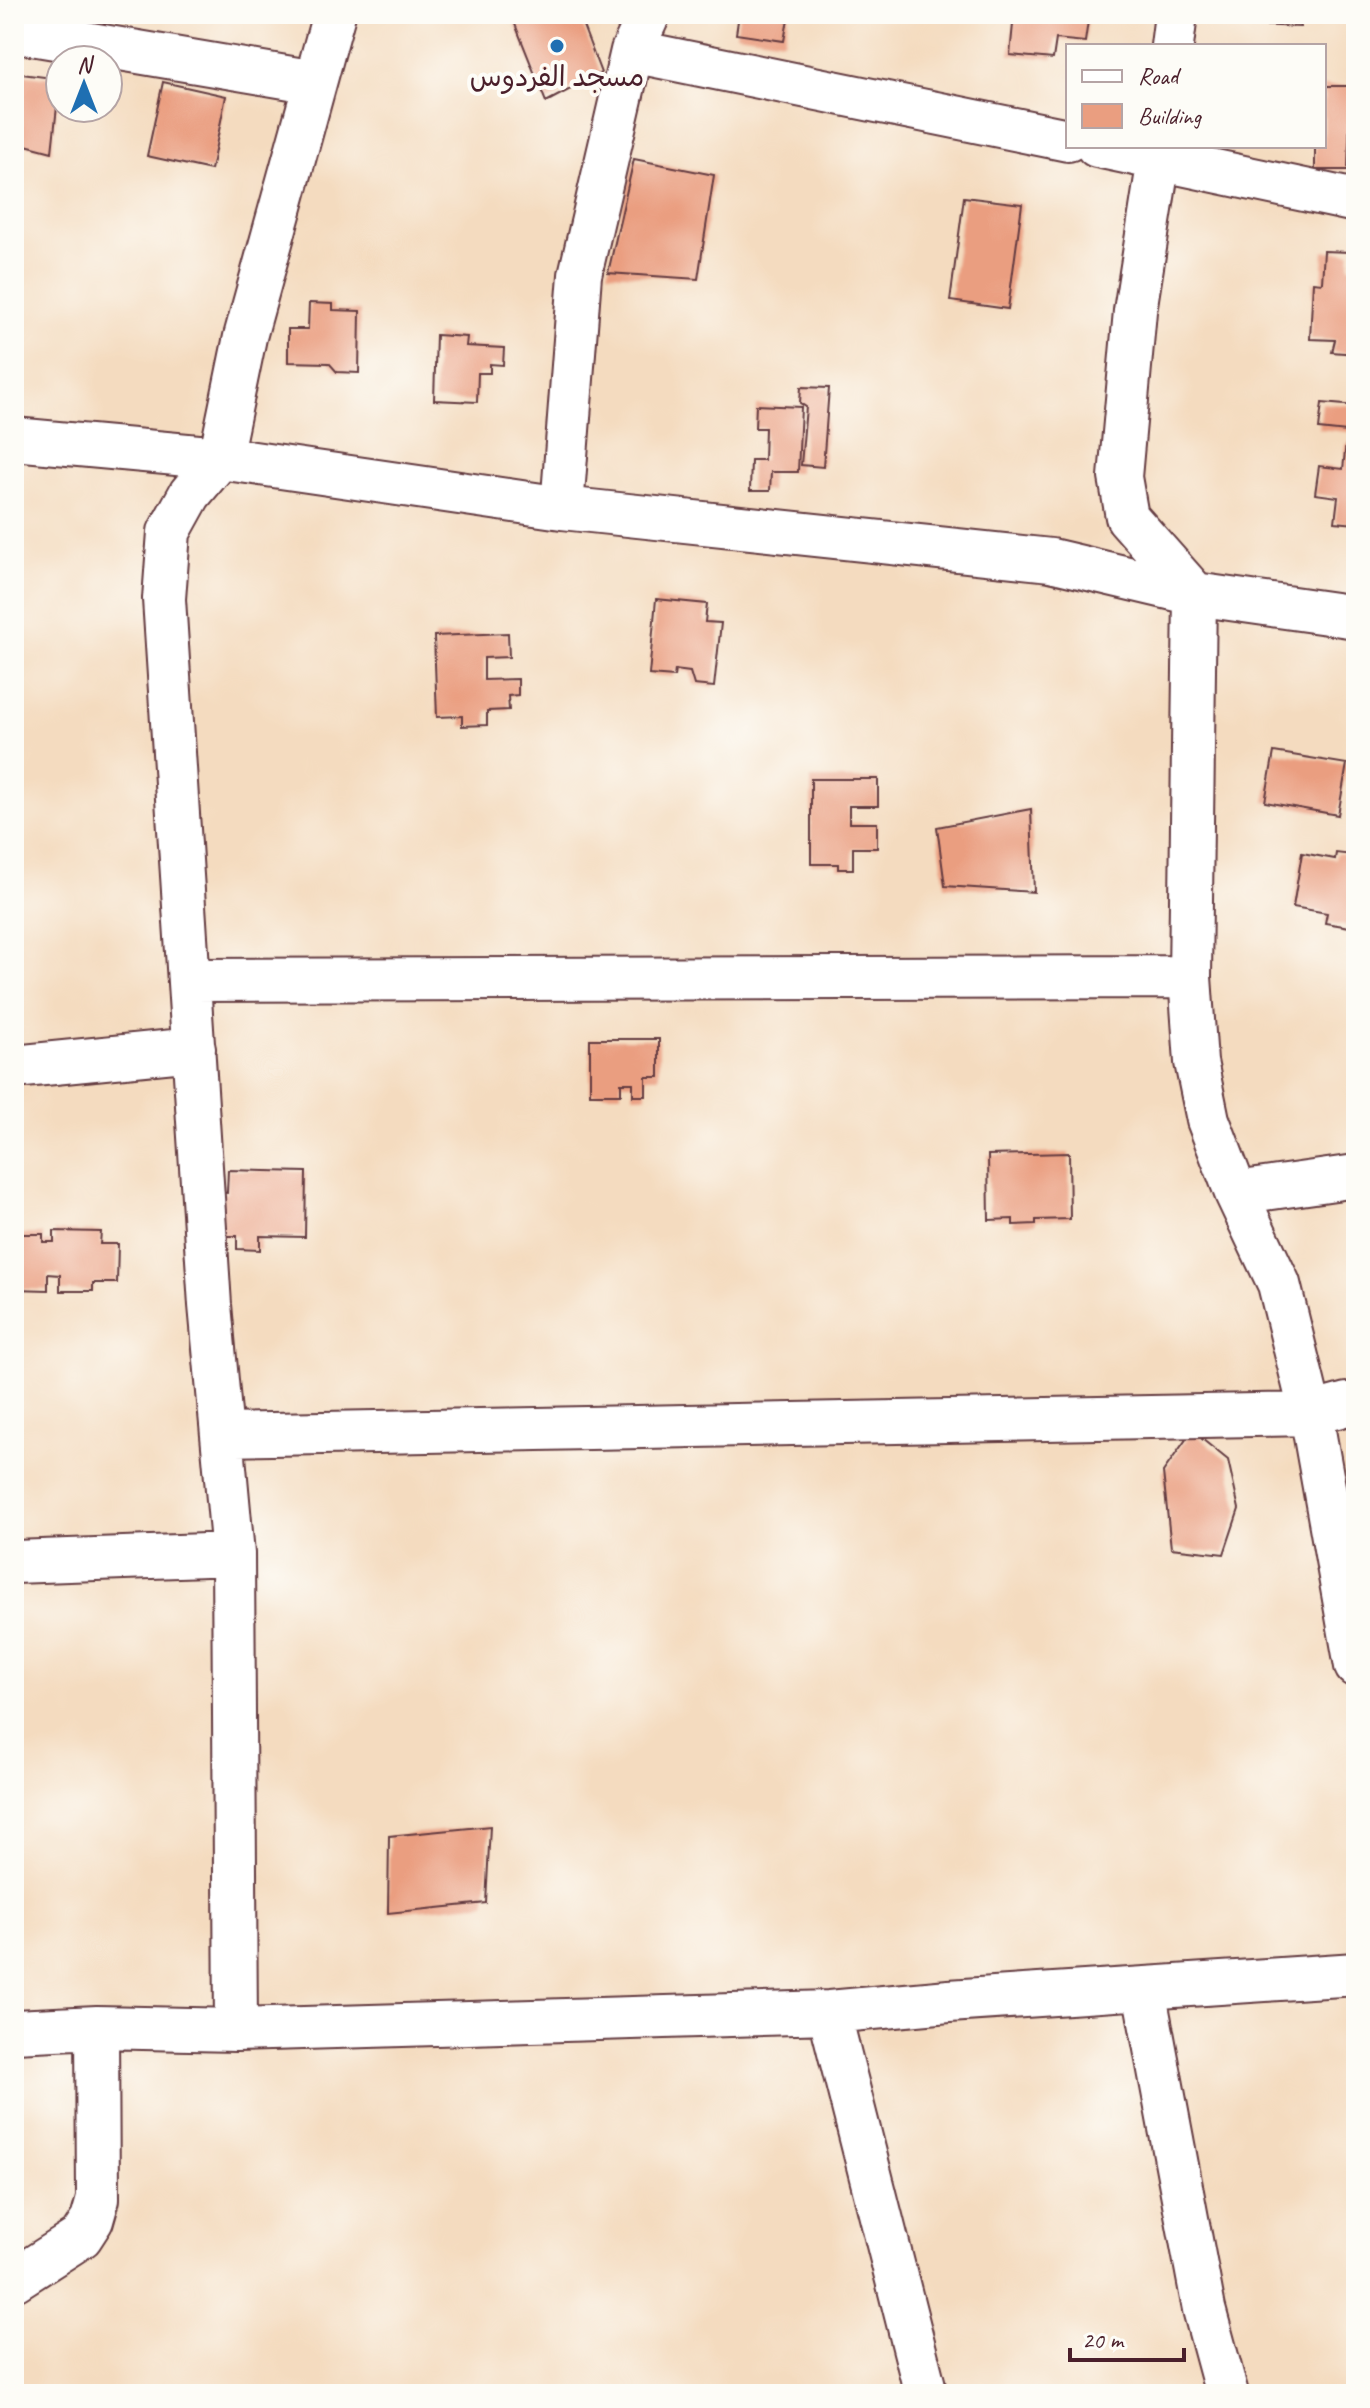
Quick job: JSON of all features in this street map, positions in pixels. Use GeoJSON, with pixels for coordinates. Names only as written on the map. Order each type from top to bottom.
{"type":"FeatureCollection","features":[{"type":"Feature","properties":{"kind":"street"},"geometry":{"type":"LineString","coordinates":[[236,2030],[233,1554],[210,1305],[164,599],[169,532],[190,494],[220,458],[245,337],[334,14]]}},
{"type":"Feature","properties":{"kind":"street"},"geometry":{"type":"LineString","coordinates":[[1172,44],[1176,14]]}},
{"type":"Feature","properties":{"kind":"street"},"geometry":{"type":"LineString","coordinates":[[14,31],[315,82]]}},
{"type":"Feature","properties":{"kind":"street"},"geometry":{"type":"LineString","coordinates":[[562,508],[580,275],[640,32],[1066,139]]}},
{"type":"Feature","properties":{"kind":"street"},"geometry":{"type":"LineString","coordinates":[[1118,148],[1160,152],[1356,201]]}},
{"type":"Feature","properties":{"kind":"street"},"geometry":{"type":"LineString","coordinates":[[1160,152],[1135,311],[1120,477],[1127,517],[1195,594],[1190,977],[1196,1062],[1208,1120],[1236,1193],[1279,1284],[1311,1414],[1356,1666]]}},
{"type":"Feature","properties":{"kind":"street"},"geometry":{"type":"LineString","coordinates":[[14,439],[220,458],[562,508],[1051,560],[1195,594],[1356,617]]}},
{"type":"Feature","properties":{"kind":"street"},"geometry":{"type":"LineString","coordinates":[[190,980],[1190,977]]}},
{"type":"Feature","properties":{"kind":"street"},"geometry":{"type":"LineString","coordinates":[[14,1067],[194,1049]]}},
{"type":"Feature","properties":{"kind":"street"},"geometry":{"type":"LineString","coordinates":[[1236,1193],[1356,1176]]}},
{"type":"Feature","properties":{"kind":"street"},"geometry":{"type":"LineString","coordinates":[[222,1435],[1311,1414],[1356,1404]]}},
{"type":"Feature","properties":{"kind":"street"},"geometry":{"type":"LineString","coordinates":[[14,1562],[233,1554]]}},
{"type":"Feature","properties":{"kind":"street"},"geometry":{"type":"LineString","coordinates":[[14,2031],[97,2027],[236,2030],[829,2012],[1356,1974]]}},
{"type":"Feature","properties":{"kind":"street"},"geometry":{"type":"LineString","coordinates":[[1144,1990],[1204,2309],[1227,2394]]}},
{"type":"Feature","properties":{"kind":"street"},"geometry":{"type":"LineString","coordinates":[[829,2012],[926,2394]]}},
{"type":"Feature","properties":{"kind":"street"},"geometry":{"type":"LineString","coordinates":[[14,2280],[81,2237],[92,2220],[98,2199],[97,2027]]}},
{"type":"Feature","properties":{"kind":"building","name":"مسجد الفردوس"},"geometry":{"type":"Polygon","coordinates":[[[511,14],[586,14],[580,18],[601,73],[546,102],[511,14]]]}},
{"type":"Feature","properties":{"kind":"building"},"geometry":{"type":"Polygon","coordinates":[[[739,14],[789,14],[784,41],[736,34],[739,14]]]}},
{"type":"Feature","properties":{"kind":"building"},"geometry":{"type":"Polygon","coordinates":[[[1014,14],[1089,14],[1085,42],[1056,39],[1053,59],[1010,55],[1014,14]]]}},
{"type":"Feature","properties":{"kind":"building"},"geometry":{"type":"Polygon","coordinates":[[[1233,14],[1300,14],[1300,27],[1233,24],[1233,14]]]}},
{"type":"Feature","properties":{"kind":"building"},"geometry":{"type":"Polygon","coordinates":[[[14,73],[44,77],[44,124],[55,124],[52,152],[14,142],[14,73]]]}},
{"type":"Feature","properties":{"kind":"building"},"geometry":{"type":"Polygon","coordinates":[[[163,82],[226,96],[211,170],[147,156],[163,82]]]}},
{"type":"Feature","properties":{"kind":"building"},"geometry":{"type":"Polygon","coordinates":[[[1326,86],[1356,86],[1356,112],[1350,111],[1348,170],[1315,170],[1315,148],[1326,148],[1326,86]]]}},
{"type":"Feature","properties":{"kind":"building"},"geometry":{"type":"Polygon","coordinates":[[[634,159],[714,175],[698,279],[608,273],[634,159]]]}},
{"type":"Feature","properties":{"kind":"building"},"geometry":{"type":"Polygon","coordinates":[[[964,197],[1022,204],[1008,309],[950,301],[964,197]]]}},
{"type":"Feature","properties":{"kind":"building"},"geometry":{"type":"Polygon","coordinates":[[[1324,251],[1350,252],[1349,266],[1356,267],[1356,354],[1332,352],[1335,340],[1310,339],[1313,282],[1322,283],[1324,251]]]}},
{"type":"Feature","properties":{"kind":"building"},"geometry":{"type":"Polygon","coordinates":[[[309,303],[333,304],[333,310],[360,311],[359,373],[337,372],[329,363],[288,362],[288,329],[308,329],[309,303]]]}},
{"type":"Feature","properties":{"kind":"building"},"geometry":{"type":"Polygon","coordinates":[[[436,335],[467,337],[466,346],[504,348],[503,365],[490,364],[490,373],[478,373],[477,402],[434,400],[436,335]]]}},
{"type":"Feature","properties":{"kind":"building"},"geometry":{"type":"Polygon","coordinates":[[[801,387],[829,388],[823,467],[801,465],[806,407],[800,403],[801,387]]]}},
{"type":"Feature","properties":{"kind":"building"},"geometry":{"type":"Polygon","coordinates":[[[1322,403],[1356,406],[1356,433],[1319,429],[1322,403]]]}},
{"type":"Feature","properties":{"kind":"building"},"geometry":{"type":"Polygon","coordinates":[[[756,405],[801,407],[798,472],[771,472],[770,491],[750,491],[751,460],[764,460],[765,428],[755,428],[756,405]]]}},
{"type":"Feature","properties":{"kind":"building"},"geometry":{"type":"Polygon","coordinates":[[[1346,443],[1356,445],[1356,524],[1335,522],[1338,497],[1315,494],[1319,466],[1343,469],[1346,443]]]}},
{"type":"Feature","properties":{"kind":"building"},"geometry":{"type":"Polygon","coordinates":[[[656,599],[707,604],[705,622],[721,623],[714,687],[694,685],[690,672],[675,670],[674,677],[649,675],[656,599]]]}},
{"type":"Feature","properties":{"kind":"building"},"geometry":{"type":"Polygon","coordinates":[[[508,633],[509,657],[484,658],[484,680],[518,679],[518,695],[508,696],[509,710],[487,711],[487,725],[462,726],[462,716],[437,717],[434,636],[508,633]]]}},
{"type":"Feature","properties":{"kind":"building"},"geometry":{"type":"Polygon","coordinates":[[[1274,752],[1347,764],[1338,815],[1265,802],[1274,752]]]}},
{"type":"Feature","properties":{"kind":"building"},"geometry":{"type":"Polygon","coordinates":[[[811,779],[878,779],[878,806],[849,806],[849,823],[877,823],[877,848],[853,848],[853,869],[838,869],[838,864],[811,864],[811,779]]]}},
{"type":"Feature","properties":{"kind":"building"},"geometry":{"type":"Polygon","coordinates":[[[1031,809],[1034,892],[945,886],[937,827],[1031,809]]]}},
{"type":"Feature","properties":{"kind":"building"},"geometry":{"type":"Polygon","coordinates":[[[1302,853],[1335,859],[1336,853],[1353,855],[1351,866],[1356,867],[1356,928],[1325,923],[1327,913],[1293,907],[1302,853]]]}},
{"type":"Feature","properties":{"kind":"building"},"geometry":{"type":"Polygon","coordinates":[[[590,1039],[659,1039],[659,1077],[646,1077],[646,1096],[633,1096],[633,1083],[621,1083],[621,1094],[590,1094],[590,1039]]]}},
{"type":"Feature","properties":{"kind":"building"},"geometry":{"type":"Polygon","coordinates":[[[1069,1153],[1070,1219],[1036,1220],[1036,1224],[1013,1225],[1013,1219],[989,1220],[988,1155],[1069,1153]]]}},
{"type":"Feature","properties":{"kind":"building"},"geometry":{"type":"Polygon","coordinates":[[[228,1170],[306,1172],[305,1237],[260,1236],[260,1250],[237,1249],[237,1236],[217,1236],[217,1192],[227,1193],[228,1170]]]}},
{"type":"Feature","properties":{"kind":"building"},"geometry":{"type":"Polygon","coordinates":[[[54,1231],[101,1232],[100,1244],[118,1244],[117,1283],[93,1283],[93,1291],[60,1291],[60,1275],[48,1274],[48,1290],[14,1289],[14,1234],[43,1234],[43,1242],[54,1242],[54,1231]]]}},
{"type":"Feature","properties":{"kind":"building"},"geometry":{"type":"Polygon","coordinates":[[[1192,1431],[1228,1460],[1239,1509],[1224,1554],[1171,1548],[1163,1472],[1192,1431]]]}},
{"type":"Feature","properties":{"kind":"building"},"geometry":{"type":"Polygon","coordinates":[[[490,1826],[486,1903],[388,1913],[389,1836],[490,1826]]]}},
{"type":"Feature","properties":{"kind":"place","name":"مسجد الفردوس"},"geometry":{"type":"Point","coordinates":[557,46]}}]}
